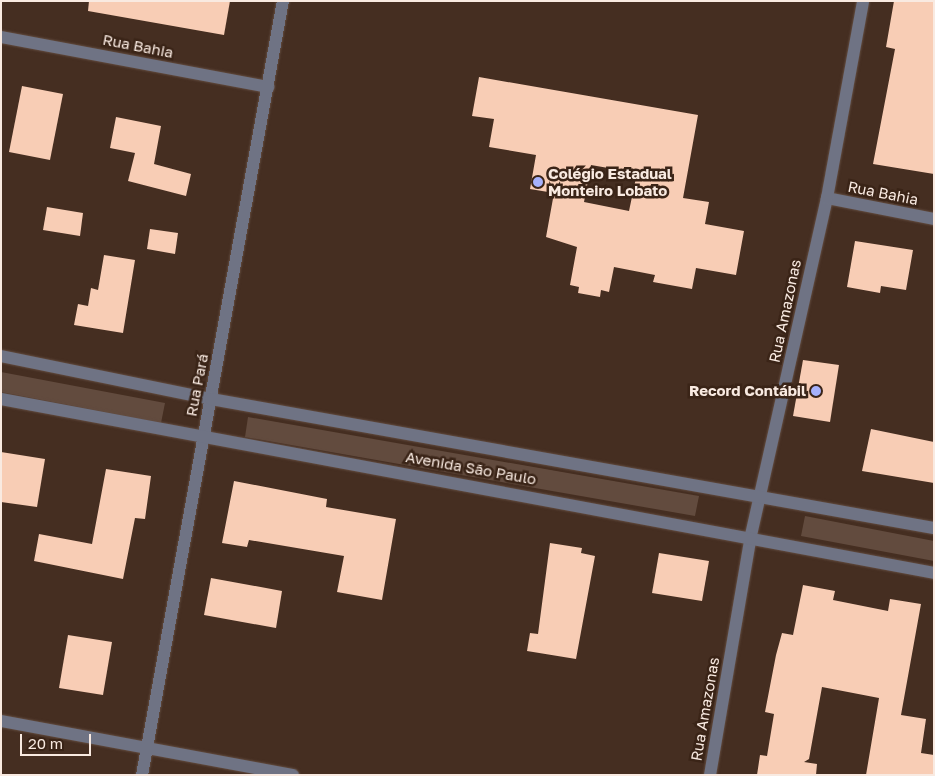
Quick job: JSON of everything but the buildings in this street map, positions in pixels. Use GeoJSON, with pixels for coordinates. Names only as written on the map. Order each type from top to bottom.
{"type":"FeatureCollection","features":[{"type":"Feature","properties":{"kind":"street","name":"Rua Pará"},"geometry":{"type":"LineString","coordinates":[[142,775],[283,1]]}},
{"type":"Feature","properties":{"kind":"street","name":"Rua Amazonas"},"geometry":{"type":"LineString","coordinates":[[710,775],[750,535],[762,495],[827,198],[863,1]]}},
{"type":"Feature","properties":{"kind":"street","name":"Rua Bahia"},"geometry":{"type":"LineString","coordinates":[[1,37],[268,87]]}},
{"type":"Feature","properties":{"kind":"street","name":"Rua Bahia"},"geometry":{"type":"LineString","coordinates":[[827,198],[934,219]]}},
{"type":"Feature","properties":{"kind":"street","name":"Avenida São Paulo"},"geometry":{"type":"LineString","coordinates":[[1,356],[211,399],[762,495],[934,528]]}},
{"type":"Feature","properties":{"kind":"street","name":"Avenida São Paulo"},"geometry":{"type":"LineString","coordinates":[[1,399],[750,535],[934,573]]}},
{"type":"Feature","properties":{"kind":"street"},"geometry":{"type":"LineString","coordinates":[[1,721],[293,775]]}},
{"type":"Feature","properties":{"kind":"shaded area"},"geometry":{"type":"Polygon","coordinates":[[[1,372],[165,403],[161,423],[1,392],[1,372]]]}},
{"type":"Feature","properties":{"kind":"shaded area"},"geometry":{"type":"Polygon","coordinates":[[[248,417],[699,496],[695,516],[245,437],[248,417]]]}},
{"type":"Feature","properties":{"kind":"shaded area"},"geometry":{"type":"Polygon","coordinates":[[[805,516],[934,541],[934,561],[801,536],[805,516]]]}},
{"type":"Feature","properties":{"kind":"place","name":"Colégio Estadual Monteiro Lobato"},"geometry":{"type":"Point","coordinates":[538,182]}},
{"type":"Feature","properties":{"kind":"place","name":"Record Contábil"},"geometry":{"type":"Point","coordinates":[816,391]}}]}
